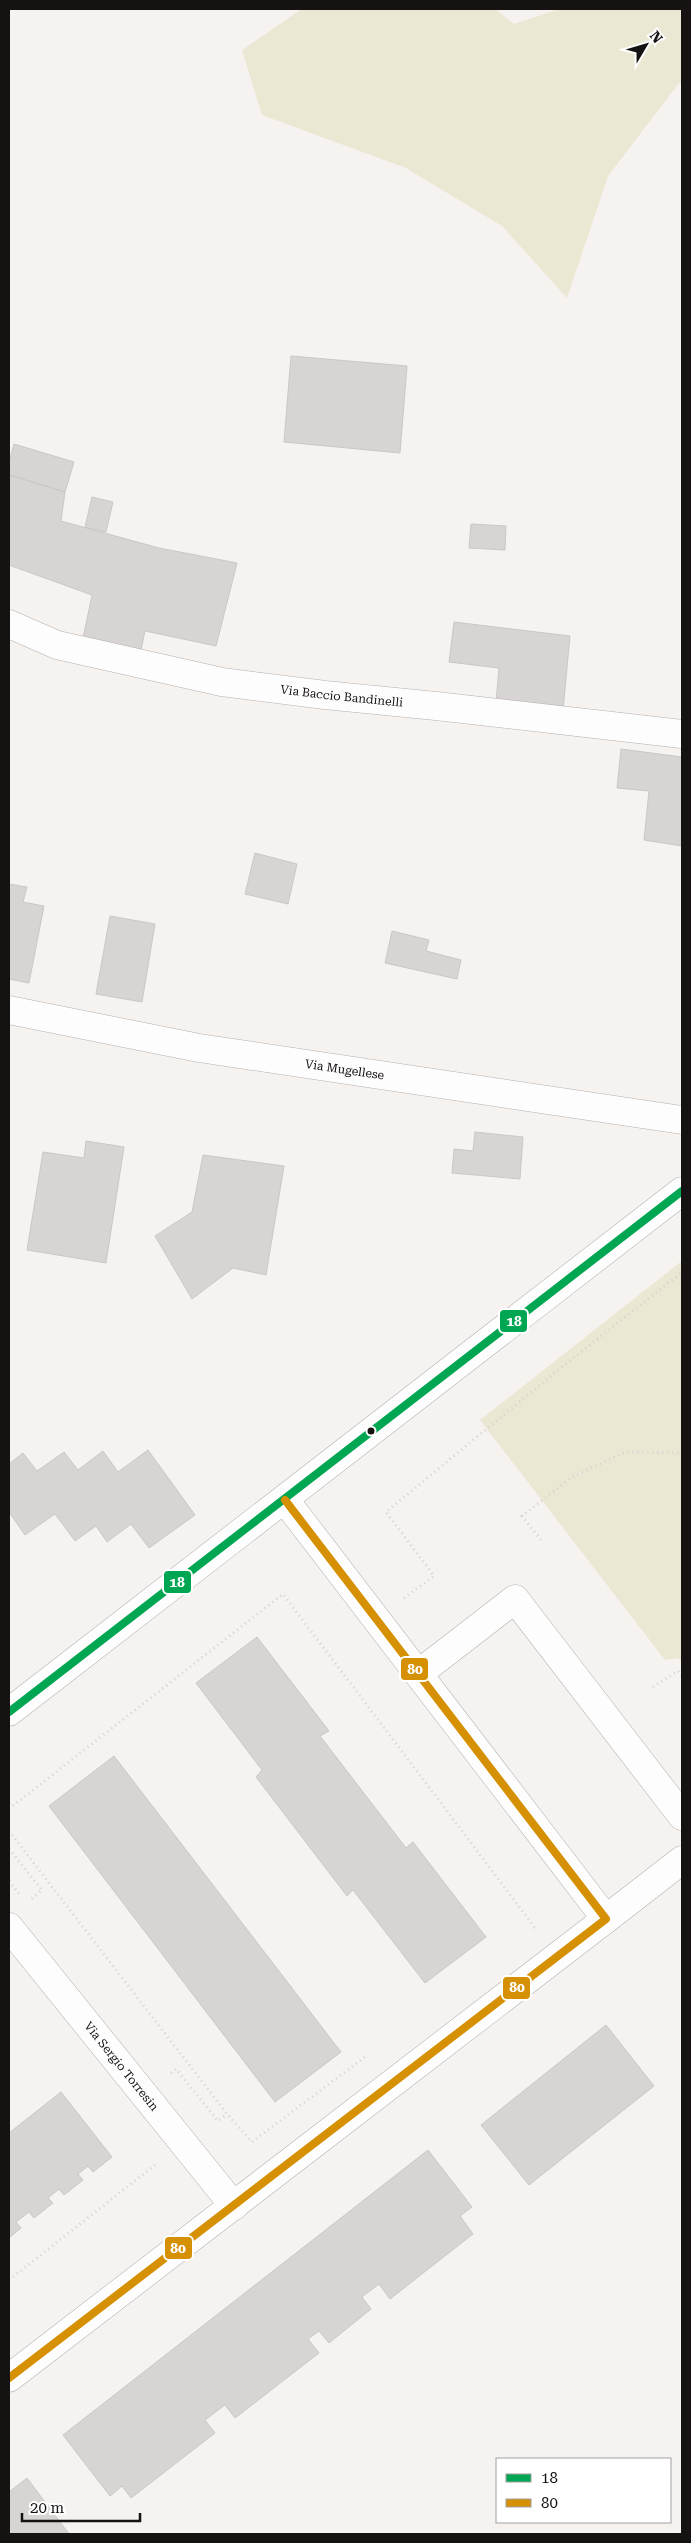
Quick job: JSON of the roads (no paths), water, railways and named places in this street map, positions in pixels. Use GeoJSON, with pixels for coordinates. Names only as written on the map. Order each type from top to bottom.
{"type":"FeatureCollection","features":[{"type":"Feature","properties":{"kind":"street","name":"Via Baccio Bandinelli"},"geometry":{"type":"LineString","coordinates":[[9,624],[57,645],[222,682],[325,696],[436,706],[682,734]]}},
{"type":"Feature","properties":{"kind":"street","name":"Via Mugellese"},"geometry":{"type":"LineString","coordinates":[[9,1010],[199,1048],[682,1120]]}},
{"type":"Feature","properties":{"kind":"street"},"geometry":{"type":"LineString","coordinates":[[9,1712],[682,1191]]}},
{"type":"Feature","properties":{"kind":"street"},"geometry":{"type":"LineString","coordinates":[[285,1500],[606,1919]]}},
{"type":"Feature","properties":{"kind":"street"},"geometry":{"type":"LineString","coordinates":[[418,1674],[515,1599],[682,1816]]}},
{"type":"Feature","properties":{"kind":"street"},"geometry":{"type":"LineString","coordinates":[[9,2378],[682,1860]]}},
{"type":"Feature","properties":{"kind":"street","name":"Via Sergio Torresin"},"geometry":{"type":"LineString","coordinates":[[9,1928],[234,2206]]}}]}
